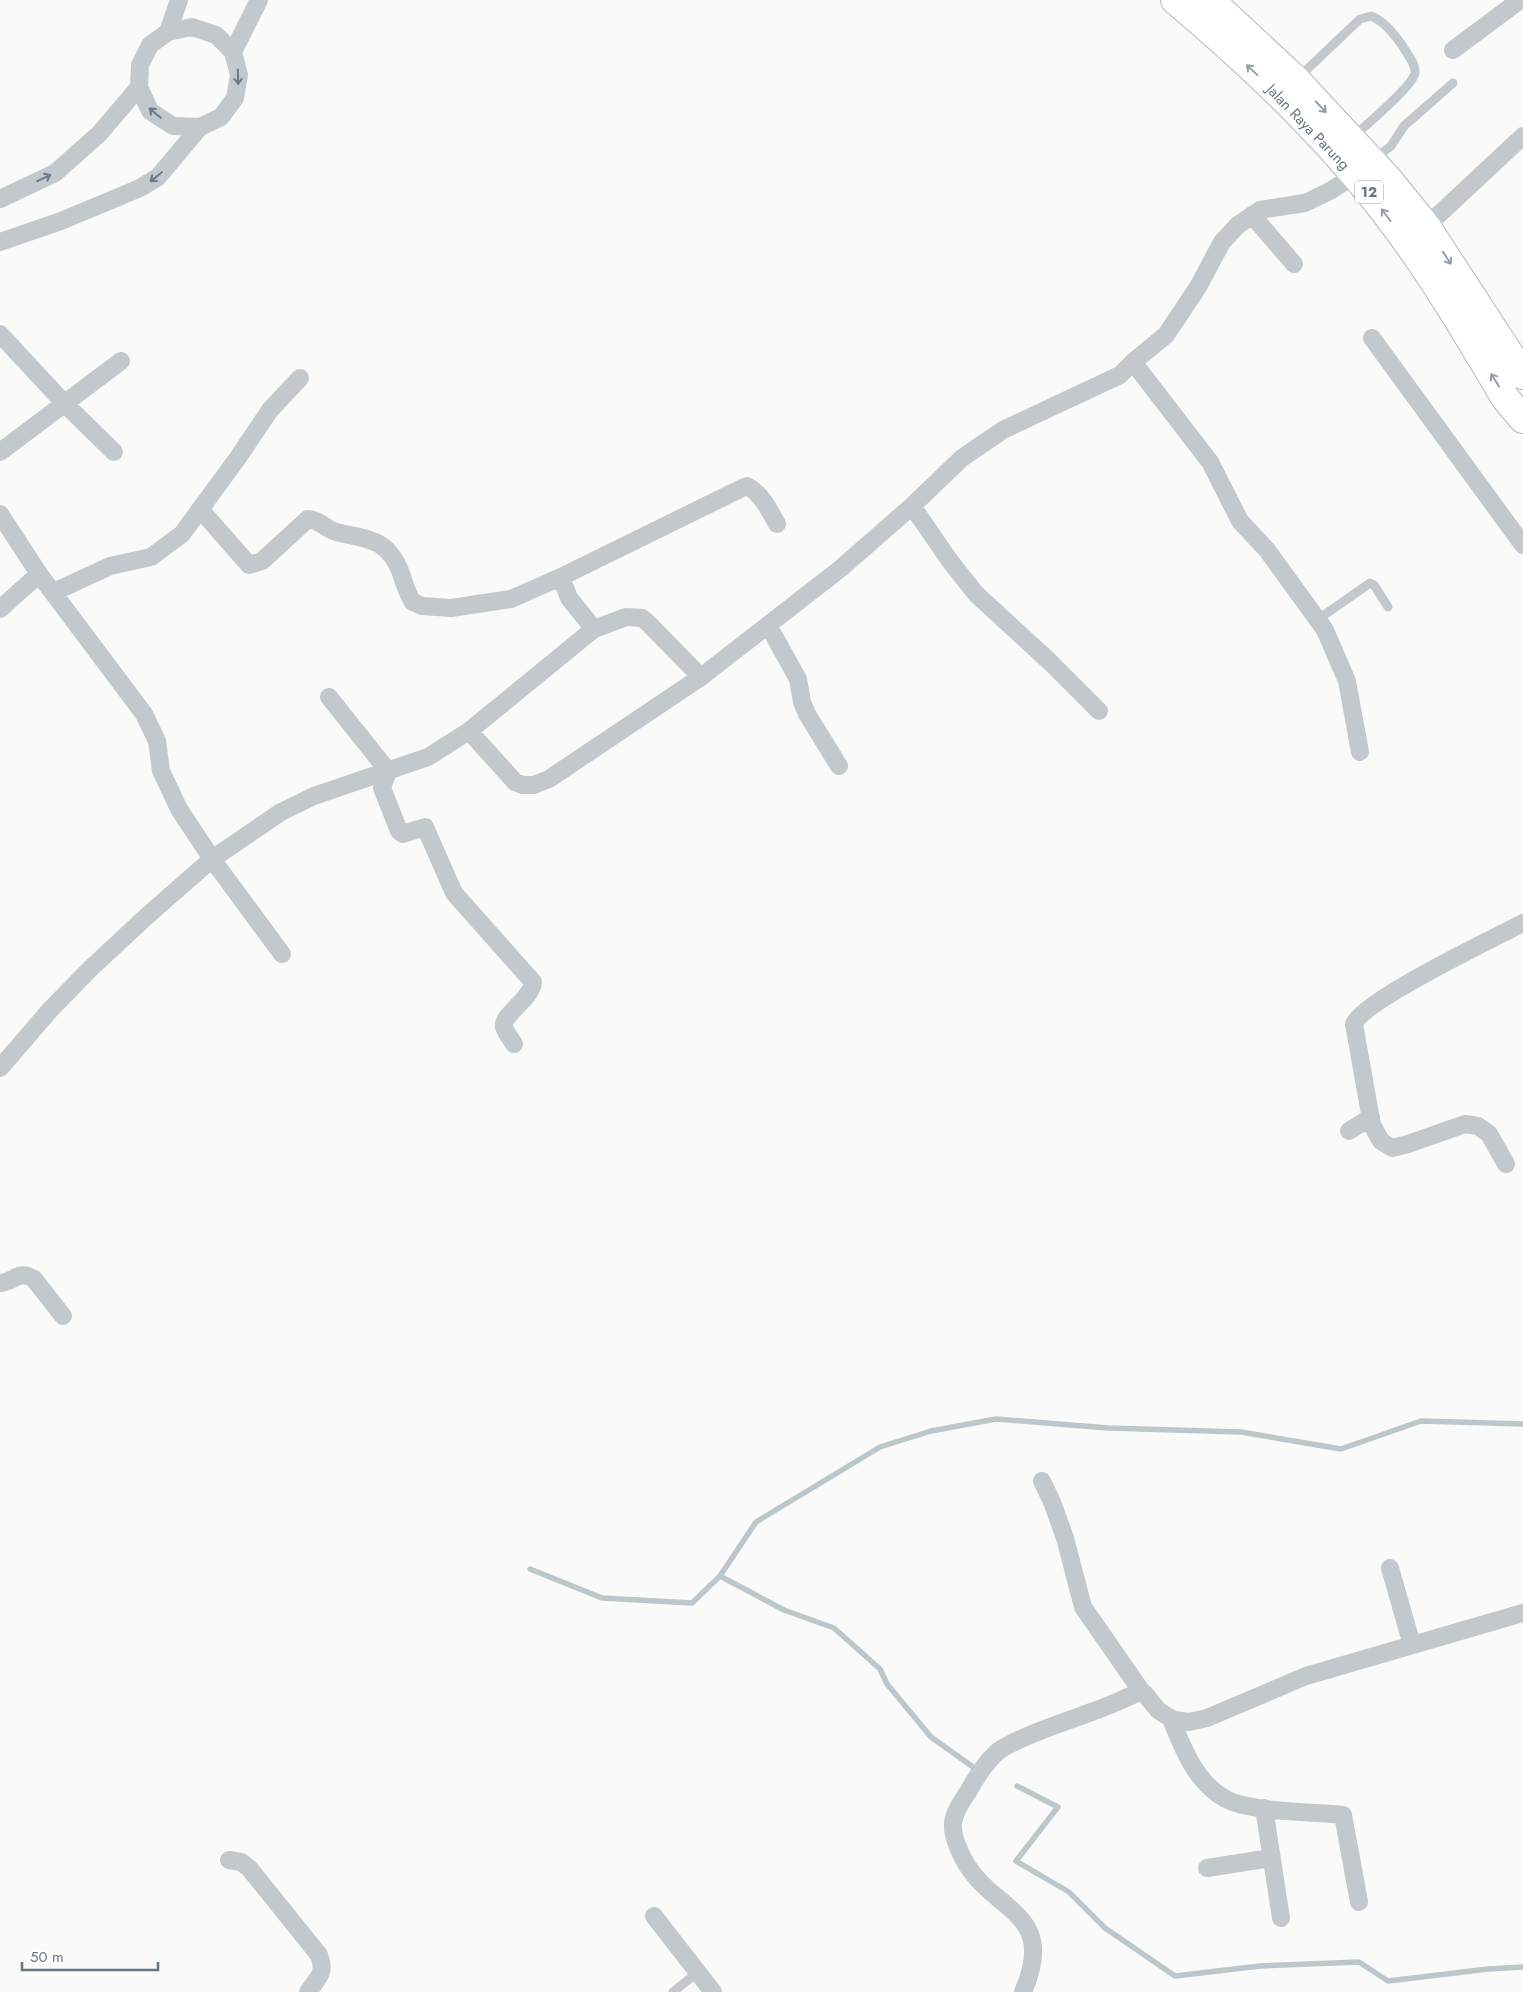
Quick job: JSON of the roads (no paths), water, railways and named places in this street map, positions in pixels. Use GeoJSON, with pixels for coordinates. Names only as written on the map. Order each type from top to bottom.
{"type":"FeatureCollection","features":[{"type":"Feature","properties":{"kind":"highway","name":"Jalan Raya Parung"},"geometry":{"type":"LineString","coordinates":[[1175,0],[1203,24],[1288,88]]}},
{"type":"Feature","properties":{"kind":"highway","name":"Jalan Raya Parung"},"geometry":{"type":"LineString","coordinates":[[1210,0],[1288,88],[1363,168],[1417,234],[1523,375]]}},
{"type":"Feature","properties":{"kind":"highway","name":"Jalan Raya Parung"},"geometry":{"type":"LineString","coordinates":[[1417,234],[1506,399],[1523,419]]}},
{"type":"Feature","properties":{"kind":"street"},"geometry":{"type":"LineString","coordinates":[[168,32],[180,0]]}},
{"type":"Feature","properties":{"kind":"street"},"geometry":{"type":"LineString","coordinates":[[233,52],[260,0]]}},
{"type":"Feature","properties":{"kind":"street"},"geometry":{"type":"LineString","coordinates":[[1453,50],[1520,0]]}},
{"type":"Feature","properties":{"kind":"street"},"geometry":{"type":"LineString","coordinates":[[0,242],[61,221],[140,188],[158,177],[200,127],[221,117],[235,98],[240,75],[233,52],[216,35],[192,27],[168,32],[150,46],[140,65],[139,87],[150,111],[165,121],[173,126],[200,127]]}},
{"type":"Feature","properties":{"kind":"street"},"geometry":{"type":"LineString","coordinates":[[0,199],[55,173],[99,134],[139,87]]}},
{"type":"Feature","properties":{"kind":"street"},"geometry":{"type":"LineString","coordinates":[[1417,234],[1523,136]]}},
{"type":"Feature","properties":{"kind":"street"},"geometry":{"type":"LineString","coordinates":[[469,731],[515,782],[529,786],[539,784],[608,741],[701,677],[840,569],[912,506],[962,458],[1003,430],[1120,375],[1132,362],[1166,335],[1198,287],[1222,242],[1238,225],[1256,212],[1305,202],[1330,191],[1363,168]]}},
{"type":"Feature","properties":{"kind":"street"},"geometry":{"type":"LineString","coordinates":[[1256,212],[1294,264]]}},
{"type":"Feature","properties":{"kind":"street"},"geometry":{"type":"LineString","coordinates":[[0,334],[64,404],[114,452]]}},
{"type":"Feature","properties":{"kind":"street"},"geometry":{"type":"LineString","coordinates":[[1372,338],[1523,545]]}},
{"type":"Feature","properties":{"kind":"street"},"geometry":{"type":"LineString","coordinates":[[0,452],[121,361]]}},
{"type":"Feature","properties":{"kind":"street"},"geometry":{"type":"LineString","coordinates":[[1132,362],[1210,462],[1240,521],[1267,550],[1325,630],[1346,681],[1360,752]]}},
{"type":"Feature","properties":{"kind":"street"},"geometry":{"type":"LineString","coordinates":[[54,592],[110,566],[151,556],[182,534],[270,410],[300,378]]}},
{"type":"Feature","properties":{"kind":"street"},"geometry":{"type":"LineString","coordinates":[[200,509],[249,565],[262,561],[308,519],[313,519],[331,530],[381,544],[398,564],[413,602],[422,606],[451,608],[511,599],[561,577],[747,486],[754,491],[768,508],[777,524]]}},
{"type":"Feature","properties":{"kind":"street"},"geometry":{"type":"LineString","coordinates":[[912,506],[950,561],[976,594],[1049,661],[1099,711]]}},
{"type":"Feature","properties":{"kind":"street"},"geometry":{"type":"LineString","coordinates":[[0,514],[40,574],[151,727],[157,742],[161,771],[179,809],[212,859],[282,954]]}},
{"type":"Feature","properties":{"kind":"street"},"geometry":{"type":"LineString","coordinates":[[0,609],[40,574]]}},
{"type":"Feature","properties":{"kind":"street"},"geometry":{"type":"LineString","coordinates":[[561,577],[570,598],[594,629]]}},
{"type":"Feature","properties":{"kind":"street"},"geometry":{"type":"LineString","coordinates":[[0,1068],[50,1010],[91,968],[212,859],[281,812],[314,796],[428,757],[469,731],[594,629],[626,617],[642,618],[701,677]]}},
{"type":"Feature","properties":{"kind":"street"},"geometry":{"type":"LineString","coordinates":[[768,625],[798,679],[802,702],[807,714],[839,766]]}},
{"type":"Feature","properties":{"kind":"street"},"geometry":{"type":"LineString","coordinates":[[329,698],[388,771]]}},
{"type":"Feature","properties":{"kind":"street"},"geometry":{"type":"LineString","coordinates":[[388,771],[382,788],[399,831],[403,834],[425,827],[454,893],[533,982],[533,988],[524,1001],[505,1021],[504,1026],[514,1044]]}},
{"type":"Feature","properties":{"kind":"street"},"geometry":{"type":"LineString","coordinates":[[1506,1164],[1489,1134],[1478,1126],[1465,1124],[1392,1148],[1381,1141],[1372,1125],[1354,1031],[1356,1018],[1361,1013],[1417,978],[1523,923]]}},
{"type":"Feature","properties":{"kind":"street"},"geometry":{"type":"LineString","coordinates":[[1348,1131],[1371,1117]]}},
{"type":"Feature","properties":{"kind":"street"},"geometry":{"type":"LineString","coordinates":[[0,1283],[7,1282],[22,1274],[30,1276],[63,1316]]}},
{"type":"Feature","properties":{"kind":"street"},"geometry":{"type":"LineString","coordinates":[[1042,1481],[1065,1538],[1082,1607],[1142,1692],[1158,1710],[1171,1719],[1189,1722],[1207,1718],[1306,1676],[1523,1613]]}},
{"type":"Feature","properties":{"kind":"street"},"geometry":{"type":"LineString","coordinates":[[1390,1568],[1412,1645]]}},
{"type":"Feature","properties":{"kind":"street"},"geometry":{"type":"LineString","coordinates":[[1023,1992],[1034,1959],[1034,1946],[1030,1933],[1026,1923],[982,1884],[965,1862],[953,1831],[954,1815],[972,1785],[996,1753],[1003,1748],[1043,1730],[1142,1692]]}},
{"type":"Feature","properties":{"kind":"street"},"geometry":{"type":"LineString","coordinates":[[1171,1719],[1188,1758],[1198,1774],[1211,1788],[1228,1800],[1246,1806],[1343,1815],[1359,1902]]}},
{"type":"Feature","properties":{"kind":"street"},"geometry":{"type":"LineString","coordinates":[[1264,1808],[1281,1918]]}},
{"type":"Feature","properties":{"kind":"street"},"geometry":{"type":"LineString","coordinates":[[1208,1868],[1271,1858]]}},
{"type":"Feature","properties":{"kind":"street"},"geometry":{"type":"LineString","coordinates":[[229,1860],[241,1862],[249,1868],[319,1955],[323,1966],[320,1975],[308,1992]]}},
{"type":"Feature","properties":{"kind":"street"},"geometry":{"type":"LineString","coordinates":[[654,1916],[713,1992]]}},
{"type":"Feature","properties":{"kind":"lane"},"geometry":{"type":"LineString","coordinates":[[1288,88],[1360,19],[1371,16],[1382,21],[1414,64],[1415,72],[1409,85],[1344,147]]}},
{"type":"Feature","properties":{"kind":"lane"},"geometry":{"type":"LineString","coordinates":[[1363,168],[1391,146],[1404,126],[1452,83]]}},
{"type":"Feature","properties":{"kind":"lane"},"geometry":{"type":"LineString","coordinates":[[1317,620],[1370,583],[1374,585],[1388,607]]}},
{"type":"Feature","properties":{"kind":"lane"},"geometry":{"type":"LineString","coordinates":[[673,1992],[698,1972]]}},
{"type":"Feature","properties":{"kind":"waterway"},"geometry":{"type":"LineString","coordinates":[[530,1569],[602,1598],[692,1603],[720,1576],[756,1522],[880,1447],[931,1431],[996,1419],[1108,1428],[1241,1432],[1341,1449],[1421,1421],[1523,1424]]}},
{"type":"Feature","properties":{"kind":"waterway"},"geometry":{"type":"LineString","coordinates":[[720,1576],[784,1610],[834,1628],[880,1669],[887,1684],[931,1737],[973,1767]]}},
{"type":"Feature","properties":{"kind":"waterway"},"geometry":{"type":"LineString","coordinates":[[1017,1786],[1058,1807],[1016,1861],[1069,1892],[1105,1928],[1175,1976],[1260,1966],[1359,1962],[1388,1981],[1488,1969],[1523,1967]]}}]}
